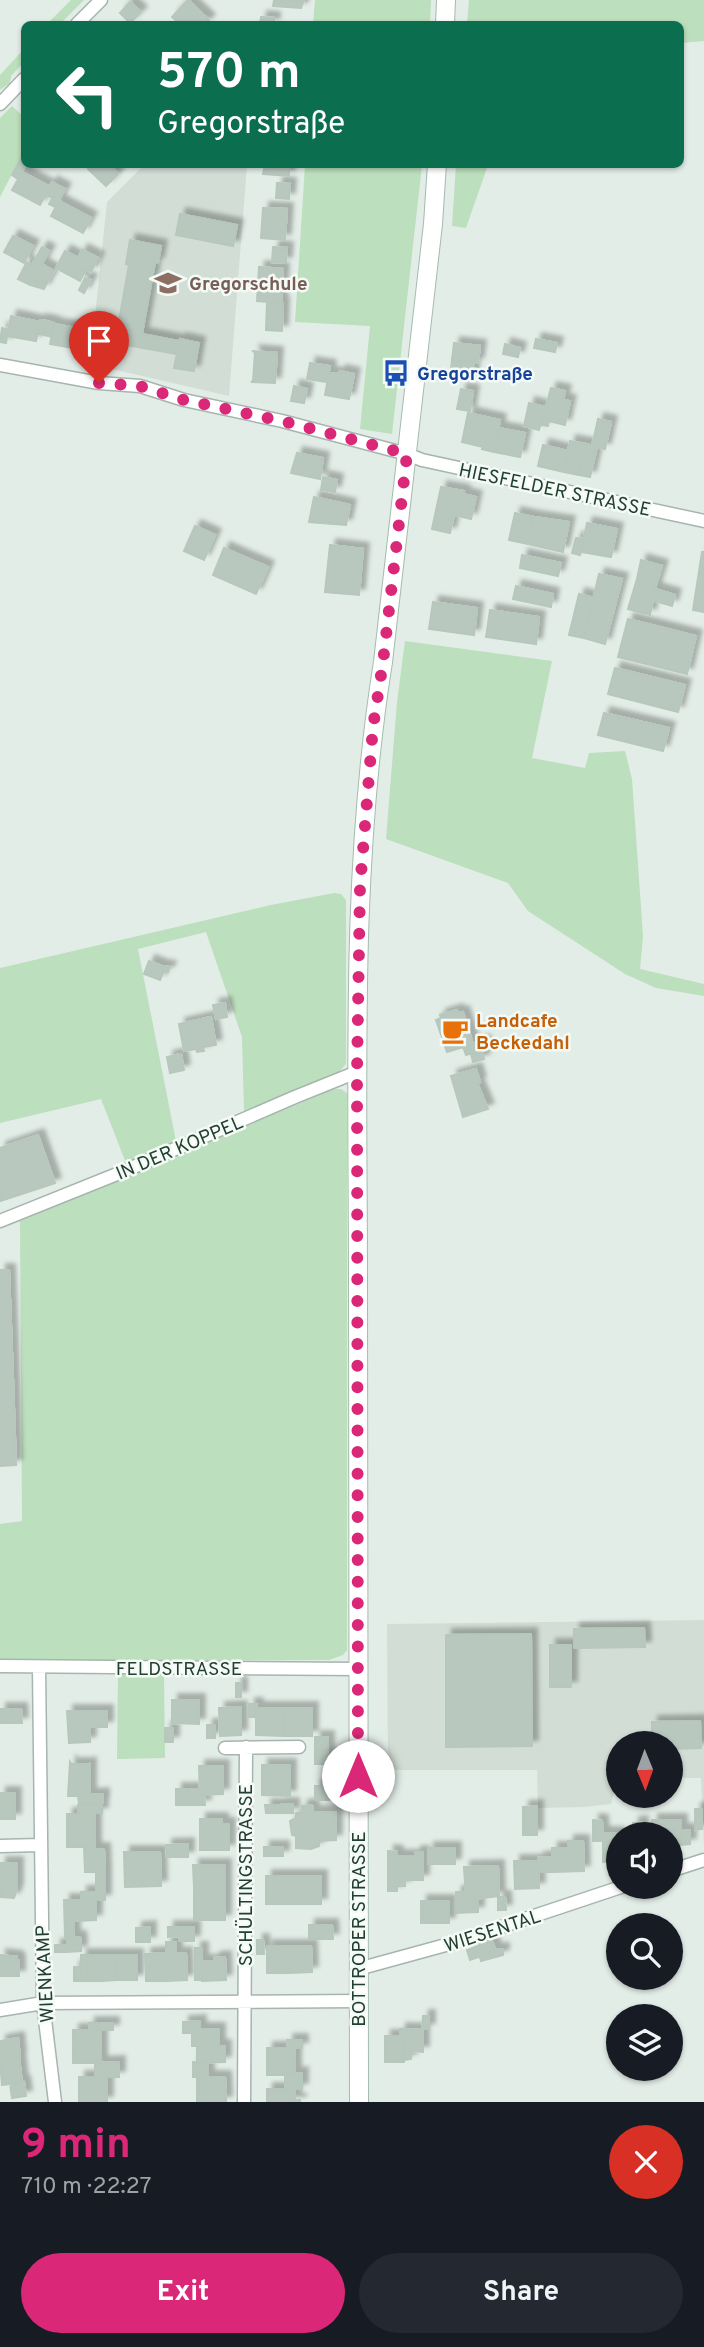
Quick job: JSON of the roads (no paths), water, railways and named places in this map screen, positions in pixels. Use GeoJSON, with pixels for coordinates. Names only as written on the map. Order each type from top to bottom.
{"type":"FeatureCollection","features":[{"type":"Feature","properties":{"kind":"main road"},"geometry":{"type":"LineString","coordinates":[[446,0],[446,21]]}},
{"type":"Feature","properties":{"kind":"main road","name":"BOTTROPER STRASSE"},"geometry":{"type":"LineString","coordinates":[[359,2102],[357,1072],[360,887],[373,727],[407,454],[437,168]]}},
{"type":"Feature","properties":{"kind":"street"},"geometry":{"type":"LineString","coordinates":[[80,21],[101,0]]}},
{"type":"Feature","properties":{"kind":"street"},"geometry":{"type":"LineString","coordinates":[[0,104],[21,82]]}},
{"type":"Feature","properties":{"kind":"street"},"geometry":{"type":"LineString","coordinates":[[0,365],[99,383],[140,386],[184,400],[282,421],[407,454]]}},
{"type":"Feature","properties":{"kind":"street","name":"HIESFELDER STRASSE"},"geometry":{"type":"LineString","coordinates":[[407,454],[422,460],[704,522]]}},
{"type":"Feature","properties":{"kind":"street","name":"IN DER KOPPEL"},"geometry":{"type":"LineString","coordinates":[[0,1220],[122,1172],[357,1072]]}},
{"type":"Feature","properties":{"kind":"street","name":"FELDSTRASSE"},"geometry":{"type":"LineString","coordinates":[[0,1667],[358,1669]]}},
{"type":"Feature","properties":{"kind":"street","name":"WIENKAMP"},"geometry":{"type":"LineString","coordinates":[[39,1667],[43,2003],[55,2102]]}},
{"type":"Feature","properties":{"kind":"street","name":"SCHÜLTINGSTRASSE"},"geometry":{"type":"LineString","coordinates":[[244,2102],[246,1747]]}},
{"type":"Feature","properties":{"kind":"street"},"geometry":{"type":"LineString","coordinates":[[225,1748],[299,1747]]}},
{"type":"Feature","properties":{"kind":"street"},"geometry":{"type":"LineString","coordinates":[[0,1846],[40,1845]]}},
{"type":"Feature","properties":{"kind":"street"},"geometry":{"type":"LineString","coordinates":[[683,1867],[704,1860]]}},
{"type":"Feature","properties":{"kind":"street","name":"WIESENTAL"},"geometry":{"type":"LineString","coordinates":[[358,1969],[453,1943],[606,1892]]}},
{"type":"Feature","properties":{"kind":"street"},"geometry":{"type":"LineString","coordinates":[[0,2010],[43,2003],[358,2001]]}},
{"type":"Feature","properties":{"kind":"place","name":"Gregorschule"},"geometry":{"type":"Point","coordinates":[168,283]}},
{"type":"Feature","properties":{"kind":"place","name":"Gregorstraße"},"geometry":{"type":"Point","coordinates":[396,373]}},
{"type":"Feature","properties":{"kind":"place","name":"Landcafe Beckedahl"},"geometry":{"type":"Point","coordinates":[455,1031]}}]}
